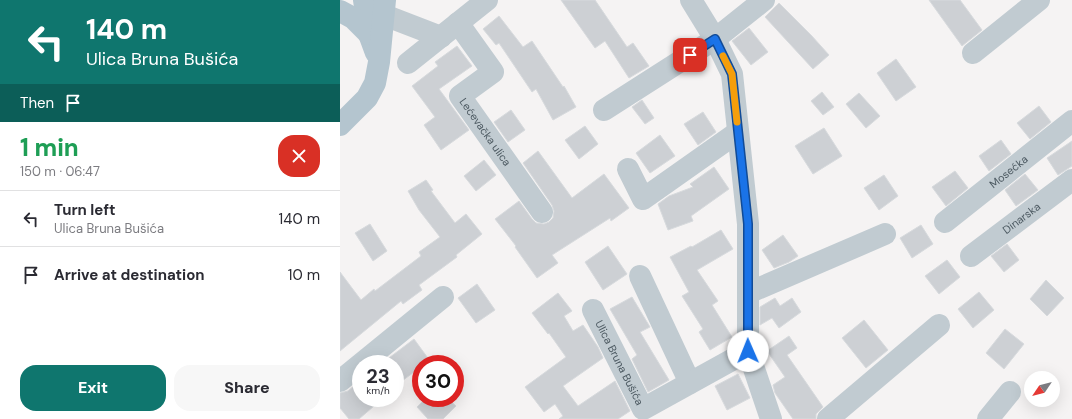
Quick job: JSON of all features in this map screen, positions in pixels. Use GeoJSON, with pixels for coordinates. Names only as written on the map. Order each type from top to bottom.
{"type":"FeatureCollection","features":[{"type":"Feature","properties":{"kind":"main road"},"geometry":{"type":"LineString","coordinates":[[364,0],[369,34],[380,62]]}},
{"type":"Feature","properties":{"kind":"main road"},"geometry":{"type":"LineString","coordinates":[[340,126],[367,98],[375,83],[380,62],[384,8]]}},
{"type":"Feature","properties":{"kind":"main road"},"geometry":{"type":"LineString","coordinates":[[340,11],[353,18],[369,34]]}},
{"type":"Feature","properties":{"kind":"street"},"geometry":{"type":"LineString","coordinates":[[408,63],[487,0]]}},
{"type":"Feature","properties":{"kind":"street"},"geometry":{"type":"LineString","coordinates":[[691,0],[715,39],[732,74],[748,224],[748,351],[771,419]]}},
{"type":"Feature","properties":{"kind":"street"},"geometry":{"type":"LineString","coordinates":[[604,110],[715,39],[764,0]]}},
{"type":"Feature","properties":{"kind":"street"},"geometry":{"type":"LineString","coordinates":[[973,53],[1039,0]]}},
{"type":"Feature","properties":{"kind":"street"},"geometry":{"type":"LineString","coordinates":[[384,8],[440,37]]}},
{"type":"Feature","properties":{"kind":"street","name":"Lećevačka ulica"},"geometry":{"type":"LineString","coordinates":[[458,23],[493,72],[460,96],[542,212]]}},
{"type":"Feature","properties":{"kind":"street","name":"Mosećka"},"geometry":{"type":"LineString","coordinates":[[945,222],[1072,122]]}},
{"type":"Feature","properties":{"kind":"street"},"geometry":{"type":"LineString","coordinates":[[628,169],[643,199],[738,132]]}},
{"type":"Feature","properties":{"kind":"street","name":"Dinarska"},"geometry":{"type":"LineString","coordinates":[[971,256],[1072,180]]}},
{"type":"Feature","properties":{"kind":"street"},"geometry":{"type":"LineString","coordinates":[[748,293],[885,234]]}},
{"type":"Feature","properties":{"kind":"street"},"geometry":{"type":"LineString","coordinates":[[640,276],[690,383]]}},
{"type":"Feature","properties":{"kind":"street"},"geometry":{"type":"LineString","coordinates":[[340,381],[443,297]]}},
{"type":"Feature","properties":{"kind":"street","name":"Ulica Bruna Bušića"},"geometry":{"type":"LineString","coordinates":[[593,310],[643,409],[748,351]]}},
{"type":"Feature","properties":{"kind":"street"},"geometry":{"type":"LineString","coordinates":[[828,419],[939,325]]}},
{"type":"Feature","properties":{"kind":"street"},"geometry":{"type":"LineString","coordinates":[[988,419],[1010,392]]}},
{"type":"Feature","properties":{"kind":"building"},"geometry":{"type":"Polygon","coordinates":[[[561,0],[595,0],[627,47],[633,43],[649,66],[629,78],[605,41],[595,48],[561,0]]]}},
{"type":"Feature","properties":{"kind":"building"},"geometry":{"type":"Polygon","coordinates":[[[929,0],[960,0],[982,30],[962,46],[929,0]]]}},
{"type":"Feature","properties":{"kind":"building"},"geometry":{"type":"Polygon","coordinates":[[[779,3],[829,55],[813,69],[765,17],[779,3]]]}},
{"type":"Feature","properties":{"kind":"building"},"geometry":{"type":"Polygon","coordinates":[[[499,16],[523,47],[532,41],[563,87],[564,86],[576,107],[553,120],[536,89],[532,92],[499,43],[496,45],[483,29],[499,16]]]}},
{"type":"Feature","properties":{"kind":"building"},"geometry":{"type":"Polygon","coordinates":[[[749,28],[768,52],[751,65],[732,41],[749,28]]]}},
{"type":"Feature","properties":{"kind":"building"},"geometry":{"type":"Polygon","coordinates":[[[457,46],[472,66],[439,89],[469,130],[441,150],[424,125],[435,117],[412,86],[438,66],[435,62],[457,46]]]}},
{"type":"Feature","properties":{"kind":"building"},"geometry":{"type":"Polygon","coordinates":[[[896,59],[916,87],[896,101],[877,73],[896,59]]]}},
{"type":"Feature","properties":{"kind":"building"},"geometry":{"type":"Polygon","coordinates":[[[822,92],[834,107],[823,115],[811,101],[822,92]]]}},
{"type":"Feature","properties":{"kind":"building"},"geometry":{"type":"Polygon","coordinates":[[[859,93],[880,116],[866,128],[846,104],[859,93]]]}},
{"type":"Feature","properties":{"kind":"building"},"geometry":{"type":"Polygon","coordinates":[[[642,100],[654,118],[645,124],[632,107],[642,100]]]}},
{"type":"Feature","properties":{"kind":"building"},"geometry":{"type":"Polygon","coordinates":[[[1039,106],[1051,122],[1030,139],[1017,123],[1039,106]]]}},
{"type":"Feature","properties":{"kind":"building"},"geometry":{"type":"Polygon","coordinates":[[[511,110],[525,130],[508,142],[494,122],[511,110]]]}},
{"type":"Feature","properties":{"kind":"building"},"geometry":{"type":"Polygon","coordinates":[[[703,112],[716,132],[698,145],[684,124],[703,112]]]}},
{"type":"Feature","properties":{"kind":"building"},"geometry":{"type":"Polygon","coordinates":[[[585,126],[598,144],[579,159],[565,140],[585,126]]]}},
{"type":"Feature","properties":{"kind":"building"},"geometry":{"type":"Polygon","coordinates":[[[824,128],[842,156],[813,174],[795,146],[824,128]]]}},
{"type":"Feature","properties":{"kind":"building"},"geometry":{"type":"Polygon","coordinates":[[[660,135],[675,156],[650,173],[636,153],[660,135]]]}},
{"type":"Feature","properties":{"kind":"building"},"geometry":{"type":"Polygon","coordinates":[[[1001,140],[1011,154],[989,171],[979,156],[1001,140]]]}},
{"type":"Feature","properties":{"kind":"building"},"geometry":{"type":"Polygon","coordinates":[[[1072,141],[1072,166],[1058,175],[1047,158],[1072,141]]]}},
{"type":"Feature","properties":{"kind":"building"},"geometry":{"type":"Polygon","coordinates":[[[538,151],[572,198],[604,174],[629,208],[611,221],[610,218],[552,255],[558,263],[537,278],[515,247],[516,246],[495,219],[519,201],[536,223],[544,224],[553,218],[554,211],[552,205],[523,163],[538,151]]]}},
{"type":"Feature","properties":{"kind":"building"},"geometry":{"type":"Polygon","coordinates":[[[484,160],[496,175],[476,191],[464,176],[484,160]]]}},
{"type":"Feature","properties":{"kind":"building"},"geometry":{"type":"Polygon","coordinates":[[[714,167],[729,189],[691,216],[693,221],[668,230],[658,204],[669,196],[693,187],[690,184],[714,167]]]}},
{"type":"Feature","properties":{"kind":"building"},"geometry":{"type":"Polygon","coordinates":[[[955,171],[968,188],[946,206],[932,187],[955,171]]]}},
{"type":"Feature","properties":{"kind":"building"},"geometry":{"type":"Polygon","coordinates":[[[1025,174],[1038,190],[1016,206],[1005,190],[1025,174]]]}},
{"type":"Feature","properties":{"kind":"building"},"geometry":{"type":"Polygon","coordinates":[[[884,175],[898,196],[879,210],[864,188],[884,175]]]}},
{"type":"Feature","properties":{"kind":"building"},"geometry":{"type":"Polygon","coordinates":[[[426,180],[433,190],[431,191],[455,223],[466,214],[482,234],[456,255],[457,257],[419,285],[422,290],[403,304],[401,301],[340,351],[340,272],[361,300],[421,256],[419,252],[440,237],[419,210],[408,191],[426,180]]]}},
{"type":"Feature","properties":{"kind":"building"},"geometry":{"type":"Polygon","coordinates":[[[370,224],[387,251],[373,261],[355,233],[370,224]]]}},
{"type":"Feature","properties":{"kind":"building"},"geometry":{"type":"Polygon","coordinates":[[[921,225],[933,244],[912,258],[900,238],[921,225]]]}},
{"type":"Feature","properties":{"kind":"building"},"geometry":{"type":"Polygon","coordinates":[[[721,230],[733,249],[697,270],[718,301],[712,305],[732,337],[710,350],[699,332],[703,329],[682,296],[689,292],[670,257],[691,246],[692,247],[721,230]]]}},
{"type":"Feature","properties":{"kind":"building"},"geometry":{"type":"Polygon","coordinates":[[[783,235],[798,256],[789,262],[774,268],[762,250],[783,235]]]}},
{"type":"Feature","properties":{"kind":"building"},"geometry":{"type":"Polygon","coordinates":[[[1007,244],[1019,260],[1004,272],[991,256],[1007,244]]]}},
{"type":"Feature","properties":{"kind":"building"},"geometry":{"type":"Polygon","coordinates":[[[608,246],[627,274],[603,290],[585,262],[608,246]]]}},
{"type":"Feature","properties":{"kind":"building"},"geometry":{"type":"Polygon","coordinates":[[[947,260],[960,277],[939,294],[925,276],[947,260]]]}},
{"type":"Feature","properties":{"kind":"building"},"geometry":{"type":"Polygon","coordinates":[[[1046,280],[1064,298],[1047,316],[1030,299],[1046,280]]]}},
{"type":"Feature","properties":{"kind":"building"},"geometry":{"type":"Polygon","coordinates":[[[477,284],[495,310],[476,323],[458,298],[477,284]]]}},
{"type":"Feature","properties":{"kind":"building"},"geometry":{"type":"Polygon","coordinates":[[[979,292],[994,310],[973,328],[958,309],[979,292]]]}},
{"type":"Feature","properties":{"kind":"building"},"geometry":{"type":"Polygon","coordinates":[[[558,293],[572,311],[564,316],[573,331],[583,325],[598,347],[603,358],[563,386],[578,406],[615,381],[630,411],[618,419],[559,419],[563,416],[555,404],[544,412],[525,387],[566,357],[549,333],[548,334],[532,313],[558,293]]]}},
{"type":"Feature","properties":{"kind":"building"},"geometry":{"type":"Polygon","coordinates":[[[632,297],[650,327],[640,332],[669,380],[648,392],[632,359],[637,355],[610,309],[632,297]]]}},
{"type":"Feature","properties":{"kind":"building"},"geometry":{"type":"Polygon","coordinates":[[[775,298],[780,306],[792,298],[801,312],[779,328],[772,318],[760,325],[760,307],[775,298]]]}},
{"type":"Feature","properties":{"kind":"building"},"geometry":{"type":"Polygon","coordinates":[[[864,320],[888,350],[866,368],[842,338],[864,320]]]}},
{"type":"Feature","properties":{"kind":"building"},"geometry":{"type":"Polygon","coordinates":[[[1005,329],[1024,344],[1004,369],[986,353],[1005,329]]]}},
{"type":"Feature","properties":{"kind":"building"},"geometry":{"type":"Polygon","coordinates":[[[789,336],[797,348],[787,355],[823,407],[816,414],[816,419],[793,419],[775,393],[773,385],[785,377],[767,351],[789,336]]]}},
{"type":"Feature","properties":{"kind":"building"},"geometry":{"type":"Polygon","coordinates":[[[414,339],[426,355],[412,355],[412,374],[404,379],[404,355],[393,355],[414,339]]]}},
{"type":"Feature","properties":{"kind":"building"},"geometry":{"type":"Polygon","coordinates":[[[738,374],[750,398],[727,410],[715,386],[738,374]]]}},
{"type":"Feature","properties":{"kind":"building"},"geometry":{"type":"Polygon","coordinates":[[[352,388],[352,407],[373,407],[359,419],[349,419],[340,408],[340,393],[348,391],[352,388]]]}},
{"type":"Feature","properties":{"kind":"building"},"geometry":{"type":"Polygon","coordinates":[[[417,407],[455,407],[443,419],[428,419],[417,407]]]}},
{"type":"Feature","properties":{"kind":"slow traffic"},"geometry":{"type":"LineString","coordinates":[[723,56],[732,74],[737,122]]}},
{"type":"Feature","properties":{"kind":"route"},"geometry":{"type":"LineString","coordinates":[[690,55],[715,39],[732,74],[748,224],[748,351]]}}]}
